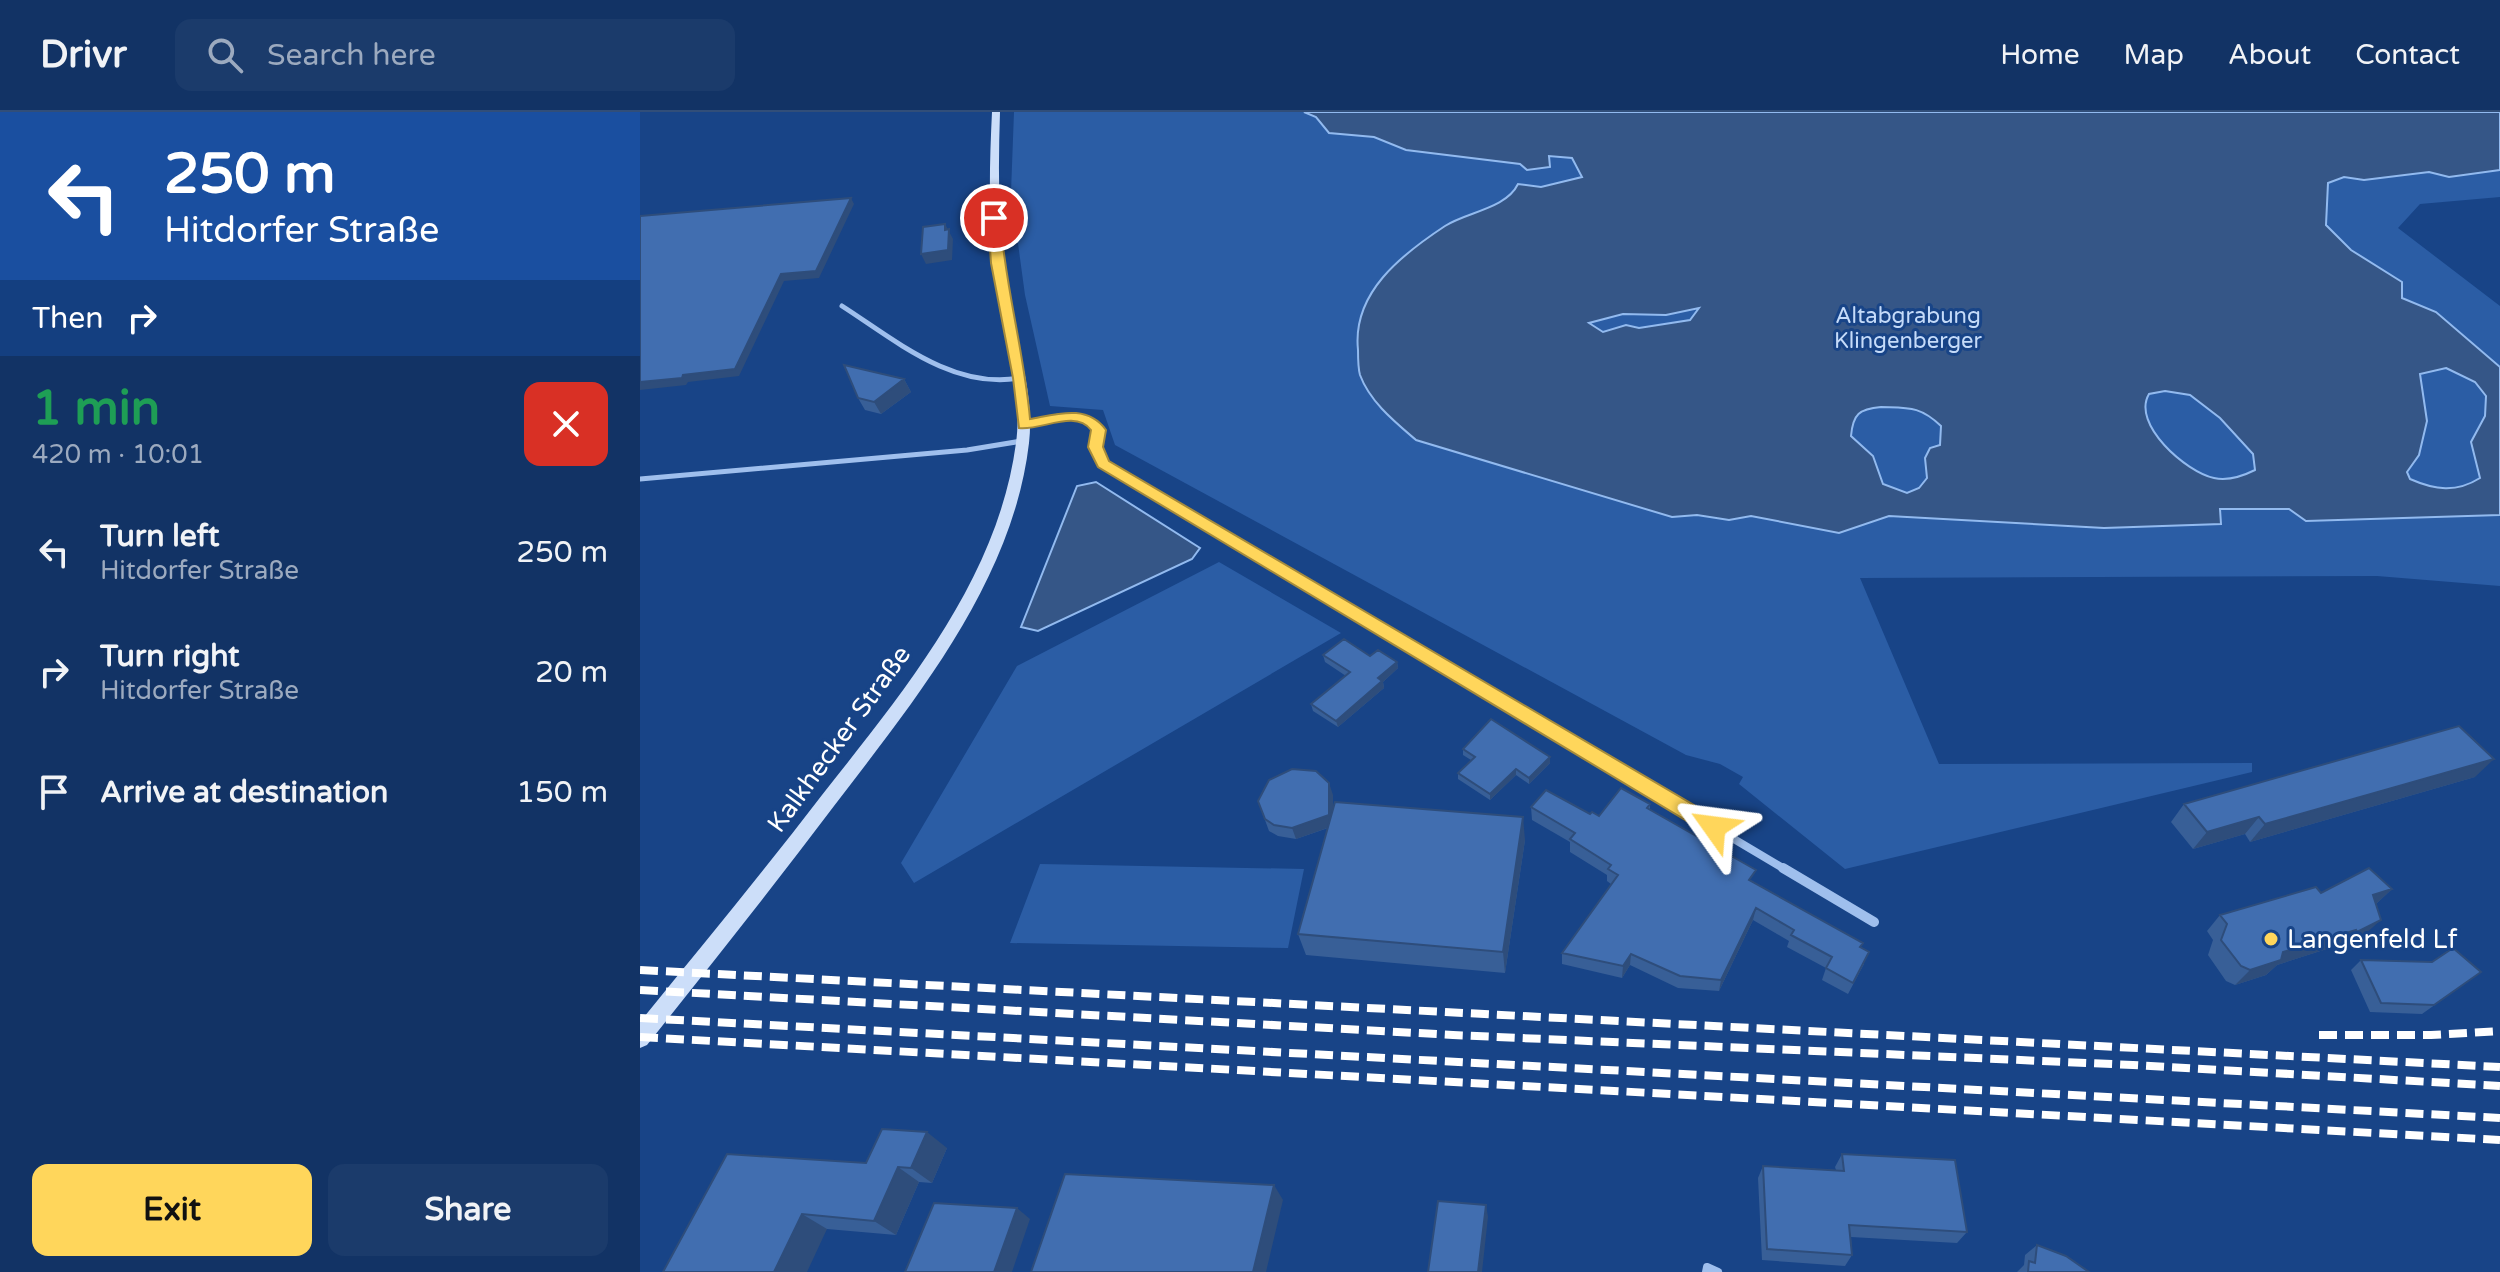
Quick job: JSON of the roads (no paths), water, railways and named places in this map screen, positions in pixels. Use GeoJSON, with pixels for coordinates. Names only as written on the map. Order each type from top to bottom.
{"type":"FeatureCollection","features":[{"type":"Feature","properties":{"kind":"main road","name":"Kalkhecker Straße"},"geometry":{"type":"LineString","coordinates":[[640,1038],[778,865],[891,716],[940,644],[998,537],[1016,485],[1024,433],[1020,378],[997,263],[992,196],[996,112]]}},
{"type":"Feature","properties":{"kind":"street"},"geometry":{"type":"LineString","coordinates":[[1024,433],[1075,416],[1091,420],[1099,430],[1095,447],[1103,464],[1874,922]]}},
{"type":"Feature","properties":{"kind":"lane"},"geometry":{"type":"LineString","coordinates":[[842,306],[945,367],[966,376],[996,382],[1020,378]]}},
{"type":"Feature","properties":{"kind":"lane"},"geometry":{"type":"LineString","coordinates":[[640,479],[967,450],[1024,433]]}},
{"type":"Feature","properties":{"kind":"lane"},"geometry":{"type":"LineString","coordinates":[[1706,1272],[1707,1267],[1718,1272]]}},
{"type":"Feature","properties":{"kind":"railway"},"geometry":{"type":"LineString","coordinates":[[640,970],[2500,1067]]}},
{"type":"Feature","properties":{"kind":"railway"},"geometry":{"type":"LineString","coordinates":[[640,990],[1453,1035],[2133,1065],[2500,1086]]}},
{"type":"Feature","properties":{"kind":"railway"},"geometry":{"type":"LineString","coordinates":[[640,1018],[2500,1118]]}},
{"type":"Feature","properties":{"kind":"railway"},"geometry":{"type":"LineString","coordinates":[[2319,1035],[2431,1035],[2500,1031]]}},
{"type":"Feature","properties":{"kind":"railway"},"geometry":{"type":"LineString","coordinates":[[640,1037],[2500,1140]]}},
{"type":"Feature","properties":{"kind":"place","name":"Langenfeld Lf"},"geometry":{"type":"Point","coordinates":[2271,939]}},
{"type":"Feature","properties":{"kind":"park label","name":"Altabgrabung Klingenberger"},"geometry":{"type":"Point","coordinates":[1908,328]}}]}
